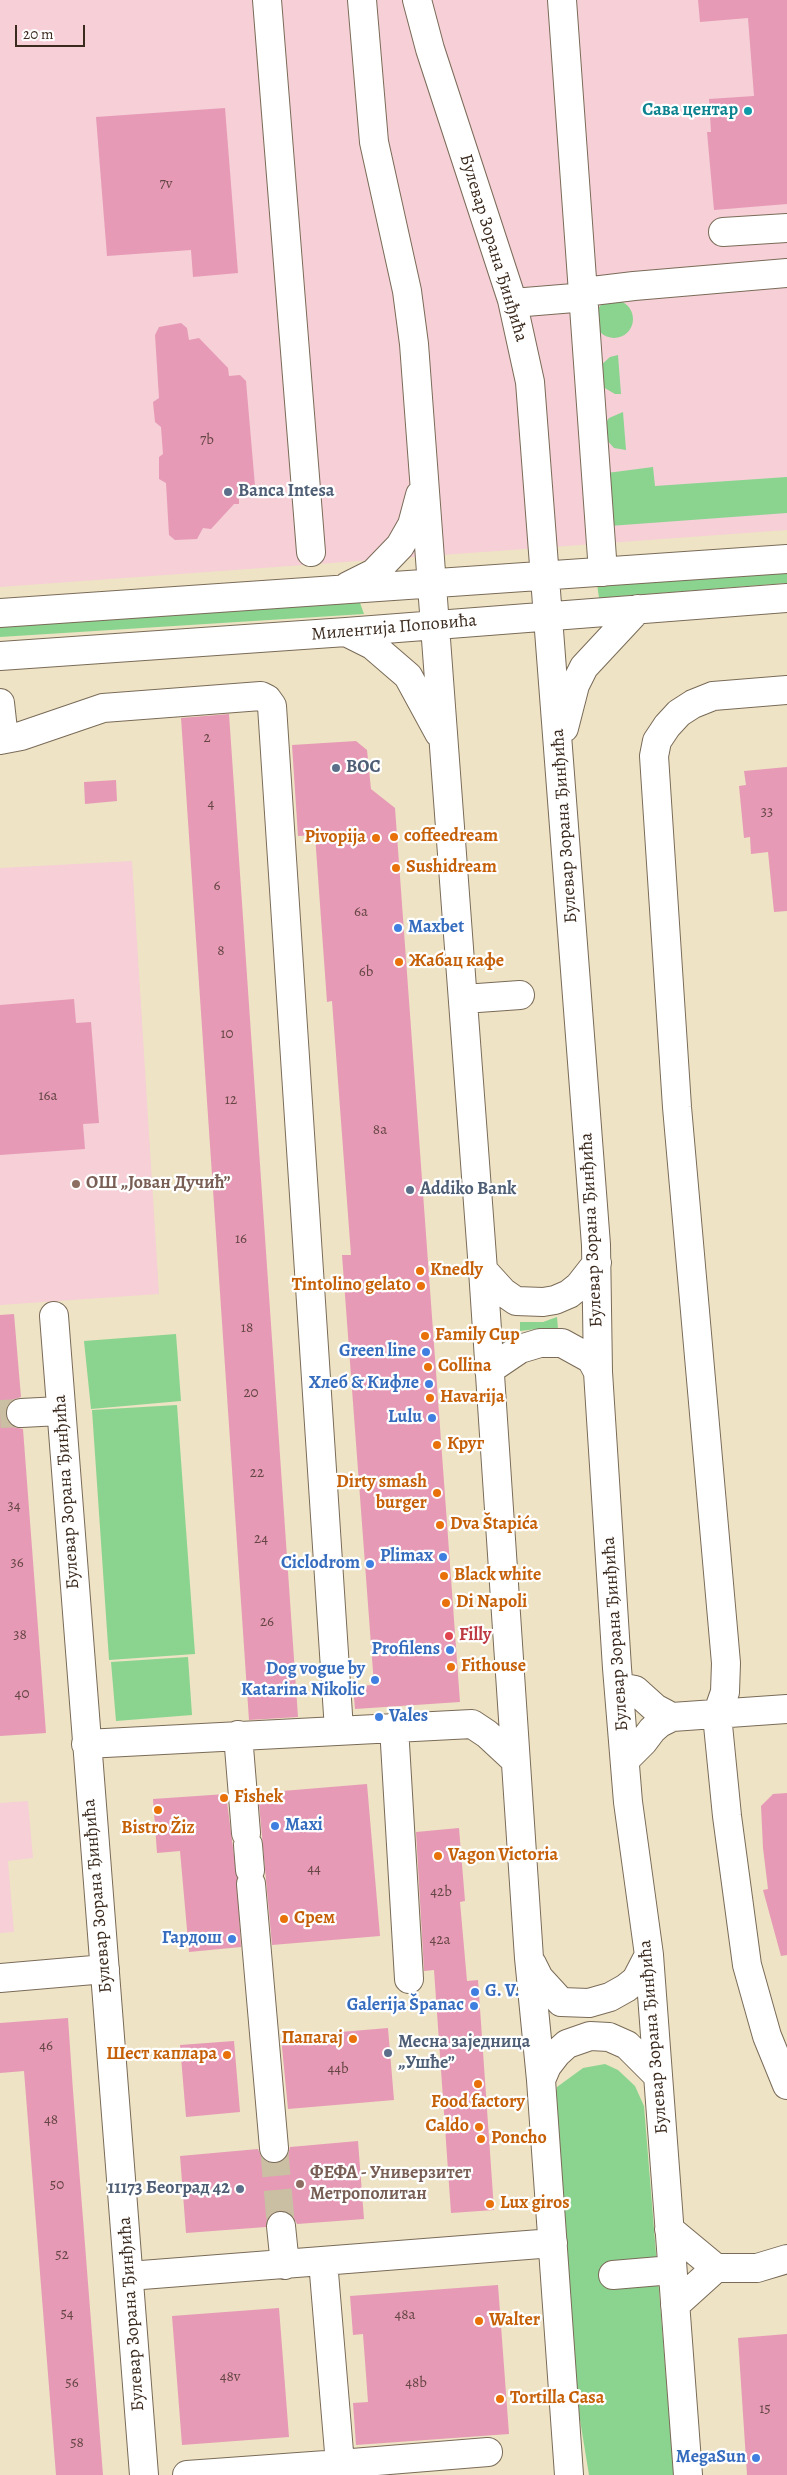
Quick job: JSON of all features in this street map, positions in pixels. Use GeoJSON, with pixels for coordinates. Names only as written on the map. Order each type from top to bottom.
{"type":"FeatureCollection","features":[{"type":"Feature","properties":{"kind":"street"},"geometry":{"type":"LineString","coordinates":[[267,0],[311,552]]}},
{"type":"Feature","properties":{"kind":"street"},"geometry":{"type":"LineString","coordinates":[[362,0],[374,142],[411,315],[464,999],[530,1958],[541,2080],[570,2475]]}},
{"type":"Feature","properties":{"kind":"street","name":"Булевар Зорана Ђинђића"},"geometry":{"type":"LineString","coordinates":[[418,0],[430,49],[511,297],[530,382],[597,1263],[598,1372],[619,1687],[628,1802],[649,1955],[688,2475]]}},
{"type":"Feature","properties":{"kind":"street"},"geometry":{"type":"LineString","coordinates":[[562,0],[604,572]]}},
{"type":"Feature","properties":{"kind":"street"},"geometry":{"type":"LineString","coordinates":[[723,232],[787,228]]}},
{"type":"Feature","properties":{"kind":"street"},"geometry":{"type":"LineString","coordinates":[[511,297],[574,298],[584,292],[787,273]]}},
{"type":"Feature","properties":{"kind":"street"},"geometry":{"type":"LineString","coordinates":[[337,590],[356,583],[374,573],[390,559],[403,543],[412,525],[418,505],[423,460]]}},
{"type":"Feature","properties":{"kind":"street"},"geometry":{"type":"LineString","coordinates":[[0,613],[787,559]]}},
{"type":"Feature","properties":{"kind":"street","name":"Милентија Поповића"},"geometry":{"type":"LineString","coordinates":[[0,656],[787,598]]}},
{"type":"Feature","properties":{"kind":"street"},"geometry":{"type":"LineString","coordinates":[[559,746],[580,672],[591,657],[638,609]]}},
{"type":"Feature","properties":{"kind":"street"},"geometry":{"type":"LineString","coordinates":[[346,632],[372,645],[408,676],[428,709],[445,746]]}},
{"type":"Feature","properties":{"kind":"street"},"geometry":{"type":"LineString","coordinates":[[787,690],[713,696],[686,707],[667,726],[657,742],[654,756],[677,1107],[726,1663],[725,1692],[717,1715],[732,1866],[747,1965],[764,2028],[787,2086]]}},
{"type":"Feature","properties":{"kind":"street"},"geometry":{"type":"LineString","coordinates":[[0,703],[2,739],[22,736],[103,708],[261,696],[267,699],[272,706],[339,1730]]}},
{"type":"Feature","properties":{"kind":"street"},"geometry":{"type":"LineString","coordinates":[[464,999],[520,995]]}},
{"type":"Feature","properties":{"kind":"street"},"geometry":{"type":"LineString","coordinates":[[483,1270],[503,1292],[516,1301],[543,1302],[555,1300],[569,1294],[579,1286],[597,1263]]}},
{"type":"Feature","properties":{"kind":"street","name":"Булевар Зорана Ђинђића"},"geometry":{"type":"LineString","coordinates":[[54,1316],[144,2475]]}},
{"type":"Feature","properties":{"kind":"street"},"geometry":{"type":"LineString","coordinates":[[490,1370],[520,1349],[540,1343],[562,1343],[582,1352],[591,1359],[598,1372]]}},
{"type":"Feature","properties":{"kind":"street"},"geometry":{"type":"LineString","coordinates":[[21,1413],[60,1410]]}},
{"type":"Feature","properties":{"kind":"street"},"geometry":{"type":"LineString","coordinates":[[472,1724],[498,1702],[511,1686]]}},
{"type":"Feature","properties":{"kind":"street"},"geometry":{"type":"LineString","coordinates":[[619,1687],[635,1690],[655,1708],[672,1718]]}},
{"type":"Feature","properties":{"kind":"street"},"geometry":{"type":"LineString","coordinates":[[626,1759],[652,1730],[660,1723],[672,1718],[787,1709]]}},
{"type":"Feature","properties":{"kind":"street"},"geometry":{"type":"LineString","coordinates":[[86,1744],[472,1724],[487,1734],[516,1760]]}},
{"type":"Feature","properties":{"kind":"street"},"geometry":{"type":"LineString","coordinates":[[394,1727],[409,1979]]}},
{"type":"Feature","properties":{"kind":"street"},"geometry":{"type":"LineString","coordinates":[[238,1735],[274,2148]]}},
{"type":"Feature","properties":{"kind":"street"},"geometry":{"type":"LineString","coordinates":[[530,1958],[539,1978],[561,2002],[589,2003],[610,1998],[626,1988],[636,1980],[649,1955]]}},
{"type":"Feature","properties":{"kind":"street"},"geometry":{"type":"LineString","coordinates":[[0,1978],[105,1969]]}},
{"type":"Feature","properties":{"kind":"street"},"geometry":{"type":"LineString","coordinates":[[541,2080],[557,2053],[567,2044],[590,2036],[609,2037],[627,2045],[658,2076]]}},
{"type":"Feature","properties":{"kind":"street"},"geometry":{"type":"LineString","coordinates":[[281,2226],[285,2264]]}},
{"type":"Feature","properties":{"kind":"street"},"geometry":{"type":"LineString","coordinates":[[669,2229],[716,2268],[756,2268],[787,2258]]}},
{"type":"Feature","properties":{"kind":"street"},"geometry":{"type":"LineString","coordinates":[[129,2276],[553,2243]]}},
{"type":"Feature","properties":{"kind":"street"},"geometry":{"type":"LineString","coordinates":[[323,2262],[341,2470]]}},
{"type":"Feature","properties":{"kind":"street"},"geometry":{"type":"LineString","coordinates":[[675,2305],[716,2268]]}},
{"type":"Feature","properties":{"kind":"street"},"geometry":{"type":"LineString","coordinates":[[613,2275],[672,2270]]}},
{"type":"Feature","properties":{"kind":"street"},"geometry":{"type":"LineString","coordinates":[[187,2475],[341,2470],[488,2452]]}},
{"type":"Feature","properties":{"kind":"shaded area"},"geometry":{"type":"Polygon","coordinates":[[[0,0],[787,0],[787,530],[0,587],[0,0]]]}},
{"type":"Feature","properties":{"kind":"shaded area","name":"ОШ „Јован Дучић”"},"geometry":{"type":"Polygon","coordinates":[[[132,861],[159,1294],[0,1305],[0,868],[132,861]]]}},
{"type":"Feature","properties":{"kind":"shaded area"},"geometry":{"type":"Polygon","coordinates":[[[28,1801],[33,1858],[8,1861],[14,1932],[0,1933],[0,1803],[28,1801]]]}},
{"type":"Feature","properties":{"kind":"green space"},"geometry":{"type":"Polygon","coordinates":[[[614,300],[621,301],[627,306],[632,312],[632,326],[627,332],[621,337],[614,338],[607,337],[601,332],[596,326],[595,319],[596,312],[601,306],[607,301],[614,300]]]}},
{"type":"Feature","properties":{"kind":"green space"},"geometry":{"type":"Polygon","coordinates":[[[618,355],[621,394],[615,394],[603,387],[599,367],[610,357],[618,355]]]}},
{"type":"Feature","properties":{"kind":"green space"},"geometry":{"type":"Polygon","coordinates":[[[623,412],[626,450],[614,448],[605,438],[605,424],[609,418],[623,412]]]}},
{"type":"Feature","properties":{"kind":"green space"},"geometry":{"type":"Polygon","coordinates":[[[653,467],[655,486],[787,477],[787,513],[609,526],[607,473],[653,467]]]}},
{"type":"Feature","properties":{"kind":"green space"},"geometry":{"type":"Polygon","coordinates":[[[787,569],[787,583],[599,598],[597,584],[787,569]]]}},
{"type":"Feature","properties":{"kind":"green space"},"geometry":{"type":"Polygon","coordinates":[[[359,600],[364,614],[0,637],[0,621],[359,600]]]}},
{"type":"Feature","properties":{"kind":"green space"},"geometry":{"type":"Polygon","coordinates":[[[557,1317],[558,1329],[544,1328],[520,1331],[520,1322],[543,1322],[557,1317]]]}},
{"type":"Feature","properties":{"kind":"green space"},"geometry":{"type":"Polygon","coordinates":[[[176,1334],[181,1401],[91,1409],[84,1341],[176,1334]]]}},
{"type":"Feature","properties":{"kind":"green space"},"geometry":{"type":"Polygon","coordinates":[[[177,1405],[195,1654],[109,1660],[92,1410],[177,1405]]]}},
{"type":"Feature","properties":{"kind":"green space"},"geometry":{"type":"Polygon","coordinates":[[[188,1657],[192,1715],[116,1721],[111,1662],[188,1657]]]}},
{"type":"Feature","properties":{"kind":"green space"},"geometry":{"type":"Polygon","coordinates":[[[605,2064],[618,2070],[635,2086],[644,2106],[674,2475],[589,2475],[574,2383],[551,2126],[557,2087],[583,2068],[605,2064]]]}},
{"type":"Feature","properties":{"kind":"building","name":"Сава центар"},"geometry":{"type":"Polygon","coordinates":[[[698,0],[787,0],[787,204],[714,210],[707,132],[711,132],[709,99],[754,96],[748,18],[700,22],[698,0]]]}},
{"type":"Feature","properties":{"kind":"building"},"geometry":{"type":"Polygon","coordinates":[[[225,108],[238,273],[193,277],[191,250],[107,256],[96,117],[225,108]]]}},
{"type":"Feature","properties":{"kind":"building"},"geometry":{"type":"Polygon","coordinates":[[[181,323],[187,328],[189,340],[199,338],[228,368],[229,376],[240,375],[246,381],[255,486],[250,492],[239,492],[239,504],[234,504],[211,529],[203,528],[197,539],[175,540],[169,535],[166,483],[159,479],[159,457],[163,454],[161,427],[155,422],[153,402],[159,398],[155,335],[159,327],[181,323]]]}},
{"type":"Feature","properties":{"kind":"building"},"geometry":{"type":"Polygon","coordinates":[[[229,714],[298,1717],[249,1720],[181,718],[229,714]]]}},
{"type":"Feature","properties":{"kind":"building"},"geometry":{"type":"Polygon","coordinates":[[[356,741],[367,750],[371,789],[395,808],[460,1702],[355,1709],[353,1686],[374,1685],[342,1255],[351,1255],[332,1001],[327,1002],[315,835],[298,836],[292,745],[356,741]]]}},
{"type":"Feature","properties":{"kind":"building"},"geometry":{"type":"Polygon","coordinates":[[[787,767],[787,911],[774,912],[768,852],[751,854],[750,837],[744,838],[739,786],[746,785],[744,771],[787,767]]]}},
{"type":"Feature","properties":{"kind":"building"},"geometry":{"type":"Polygon","coordinates":[[[116,780],[117,801],[85,804],[84,782],[116,780]]]}},
{"type":"Feature","properties":{"kind":"building"},"geometry":{"type":"Polygon","coordinates":[[[74,999],[76,1023],[91,1022],[99,1123],[83,1124],[85,1149],[0,1155],[0,1005],[74,999]]]}},
{"type":"Feature","properties":{"kind":"building"},"geometry":{"type":"Polygon","coordinates":[[[14,1314],[21,1397],[12,1400],[7,1406],[5,1414],[8,1422],[13,1427],[23,1429],[46,1733],[0,1736],[0,1315],[14,1314]]]}},
{"type":"Feature","properties":{"kind":"building"},"geometry":{"type":"Polygon","coordinates":[[[367,1784],[380,1936],[272,1945],[258,1793],[367,1784]]]}},
{"type":"Feature","properties":{"kind":"building"},"geometry":{"type":"Polygon","coordinates":[[[787,1793],[787,1955],[781,1956],[763,1890],[768,1889],[763,1848],[761,1806],[773,1794],[787,1793]]]}},
{"type":"Feature","properties":{"kind":"building"},"geometry":{"type":"Polygon","coordinates":[[[226,1794],[237,1878],[241,1947],[189,1952],[180,1851],[157,1853],[153,1799],[226,1794]]]}},
{"type":"Feature","properties":{"kind":"building"},"geometry":{"type":"Polygon","coordinates":[[[459,1828],[465,1901],[460,1902],[467,1981],[478,1980],[494,2210],[451,2213],[434,1970],[424,1971],[416,1832],[459,1828]]]}},
{"type":"Feature","properties":{"kind":"building"},"geometry":{"type":"Polygon","coordinates":[[[68,2018],[103,2475],[56,2475],[24,2071],[0,2073],[0,2023],[68,2018]]]}},
{"type":"Feature","properties":{"kind":"building"},"geometry":{"type":"Polygon","coordinates":[[[388,2028],[394,2100],[288,2109],[281,2037],[388,2028]]]}},
{"type":"Feature","properties":{"kind":"building"},"geometry":{"type":"Polygon","coordinates":[[[234,2041],[240,2112],[186,2117],[180,2045],[234,2041]]]}},
{"type":"Feature","properties":{"kind":"building"},"geometry":{"type":"Polygon","coordinates":[[[358,2141],[364,2219],[297,2224],[293,2216],[280,2210],[271,2214],[267,2219],[266,2227],[186,2233],[180,2156],[258,2149],[267,2162],[275,2164],[288,2155],[290,2147],[358,2141]]]}},
{"type":"Feature","properties":{"kind":"building"},"geometry":{"type":"Polygon","coordinates":[[[498,2285],[509,2434],[356,2445],[353,2403],[368,2402],[363,2334],[353,2335],[350,2296],[498,2285]]]}},
{"type":"Feature","properties":{"kind":"building"},"geometry":{"type":"Polygon","coordinates":[[[279,2308],[289,2437],[182,2445],[172,2316],[279,2308]]]}},
{"type":"Feature","properties":{"kind":"building"},"geometry":{"type":"Polygon","coordinates":[[[787,2334],[787,2475],[747,2475],[738,2338],[787,2334]]]}},
{"type":"Feature","properties":{"kind":"tunnel"},"geometry":{"type":"LineString","coordinates":[[0,1414],[21,1413]]}},
{"type":"Feature","properties":{"kind":"tunnel"},"geometry":{"type":"LineString","coordinates":[[274,2148],[281,2226]]}},
{"type":"Feature","properties":{"kind":"place","name":"Сава центар"},"geometry":{"type":"Point","coordinates":[748,111]}},
{"type":"Feature","properties":{"kind":"place","name":"Banca Intesa"},"geometry":{"type":"Point","coordinates":[228,492]}},
{"type":"Feature","properties":{"kind":"place","name":"BOC"},"geometry":{"type":"Point","coordinates":[336,768]}},
{"type":"Feature","properties":{"kind":"place","name":"coffeedream"},"geometry":{"type":"Point","coordinates":[394,837]}},
{"type":"Feature","properties":{"kind":"place","name":"Pivopija"},"geometry":{"type":"Point","coordinates":[376,838]}},
{"type":"Feature","properties":{"kind":"place","name":"Sushidream"},"geometry":{"type":"Point","coordinates":[396,868]}},
{"type":"Feature","properties":{"kind":"place","name":"Maxbet"},"geometry":{"type":"Point","coordinates":[398,928]}},
{"type":"Feature","properties":{"kind":"place","name":"Жабац кафе"},"geometry":{"type":"Point","coordinates":[399,962]}},
{"type":"Feature","properties":{"kind":"place","name":"ОШ „Јован Дучић”"},"geometry":{"type":"Point","coordinates":[76,1184]}},
{"type":"Feature","properties":{"kind":"place","name":"Addiko Bank"},"geometry":{"type":"Point","coordinates":[410,1190]}},
{"type":"Feature","properties":{"kind":"place","name":"Knedly"},"geometry":{"type":"Point","coordinates":[420,1271]}},
{"type":"Feature","properties":{"kind":"place","name":"Tintolino gelato"},"geometry":{"type":"Point","coordinates":[421,1286]}},
{"type":"Feature","properties":{"kind":"place","name":"Family Cup"},"geometry":{"type":"Point","coordinates":[425,1336]}},
{"type":"Feature","properties":{"kind":"place","name":"Green line"},"geometry":{"type":"Point","coordinates":[426,1352]}},
{"type":"Feature","properties":{"kind":"place","name":"Collina"},"geometry":{"type":"Point","coordinates":[428,1367]}},
{"type":"Feature","properties":{"kind":"place","name":"Хлеб & Кифле"},"geometry":{"type":"Point","coordinates":[429,1384]}},
{"type":"Feature","properties":{"kind":"place","name":"Havarija"},"geometry":{"type":"Point","coordinates":[430,1398]}},
{"type":"Feature","properties":{"kind":"place","name":"Lulu"},"geometry":{"type":"Point","coordinates":[432,1418]}},
{"type":"Feature","properties":{"kind":"place","name":"Круг"},"geometry":{"type":"Point","coordinates":[437,1445]}},
{"type":"Feature","properties":{"kind":"place","name":"Dirty smash burger"},"geometry":{"type":"Point","coordinates":[437,1493]}},
{"type":"Feature","properties":{"kind":"place","name":"Dva Štapića"},"geometry":{"type":"Point","coordinates":[440,1525]}},
{"type":"Feature","properties":{"kind":"place","name":"Plimax"},"geometry":{"type":"Point","coordinates":[443,1557]}},
{"type":"Feature","properties":{"kind":"place","name":"Ciclodrom"},"geometry":{"type":"Point","coordinates":[370,1564]}},
{"type":"Feature","properties":{"kind":"place","name":"Black white"},"geometry":{"type":"Point","coordinates":[444,1576]}},
{"type":"Feature","properties":{"kind":"place","name":"Di Napoli"},"geometry":{"type":"Point","coordinates":[446,1603]}},
{"type":"Feature","properties":{"kind":"place","name":"Filly"},"geometry":{"type":"Point","coordinates":[449,1636]}},
{"type":"Feature","properties":{"kind":"place","name":"Profilens"},"geometry":{"type":"Point","coordinates":[450,1650]}},
{"type":"Feature","properties":{"kind":"place","name":"Fithouse"},"geometry":{"type":"Point","coordinates":[451,1667]}},
{"type":"Feature","properties":{"kind":"place","name":"Dog vogue by Katarina Nikolic"},"geometry":{"type":"Point","coordinates":[375,1680]}},
{"type":"Feature","properties":{"kind":"place","name":"Vales"},"geometry":{"type":"Point","coordinates":[379,1717]}},
{"type":"Feature","properties":{"kind":"place","name":"Fishek"},"geometry":{"type":"Point","coordinates":[224,1798]}},
{"type":"Feature","properties":{"kind":"place","name":"Bistro Žiz"},"geometry":{"type":"Point","coordinates":[158,1810]}},
{"type":"Feature","properties":{"kind":"place","name":"Maxi"},"geometry":{"type":"Point","coordinates":[275,1826]}},
{"type":"Feature","properties":{"kind":"place","name":"Vagon Victoria"},"geometry":{"type":"Point","coordinates":[438,1856]}},
{"type":"Feature","properties":{"kind":"place","name":"Срем"},"geometry":{"type":"Point","coordinates":[284,1919]}},
{"type":"Feature","properties":{"kind":"place","name":"Гардош"},"geometry":{"type":"Point","coordinates":[232,1939]}},
{"type":"Feature","properties":{"kind":"place","name":"G. V."},"geometry":{"type":"Point","coordinates":[475,1992]}},
{"type":"Feature","properties":{"kind":"place","name":"Galerija Španac"},"geometry":{"type":"Point","coordinates":[474,2006]}},
{"type":"Feature","properties":{"kind":"place","name":"Папагај"},"geometry":{"type":"Point","coordinates":[353,2039]}},
{"type":"Feature","properties":{"kind":"place","name":"Месна заједница „Ушће”"},"geometry":{"type":"Point","coordinates":[388,2053]}},
{"type":"Feature","properties":{"kind":"place","name":"Шест каплара"},"geometry":{"type":"Point","coordinates":[227,2055]}},
{"type":"Feature","properties":{"kind":"place","name":"Food factory"},"geometry":{"type":"Point","coordinates":[478,2084]}},
{"type":"Feature","properties":{"kind":"place","name":"Caldo"},"geometry":{"type":"Point","coordinates":[479,2127]}},
{"type":"Feature","properties":{"kind":"place","name":"Poncho"},"geometry":{"type":"Point","coordinates":[481,2139]}},
{"type":"Feature","properties":{"kind":"place","name":"ФЕФА - Универзитет Метрополитан"},"geometry":{"type":"Point","coordinates":[300,2184]}},
{"type":"Feature","properties":{"kind":"place","name":"11173 Београд 42"},"geometry":{"type":"Point","coordinates":[240,2189]}},
{"type":"Feature","properties":{"kind":"place","name":"Lux giros"},"geometry":{"type":"Point","coordinates":[490,2204]}},
{"type":"Feature","properties":{"kind":"place","name":"Walter"},"geometry":{"type":"Point","coordinates":[479,2321]}},
{"type":"Feature","properties":{"kind":"place","name":"Tortilla Casa"},"geometry":{"type":"Point","coordinates":[500,2399]}},
{"type":"Feature","properties":{"kind":"place","name":"MegaSun"},"geometry":{"type":"Point","coordinates":[756,2458]}}]}
